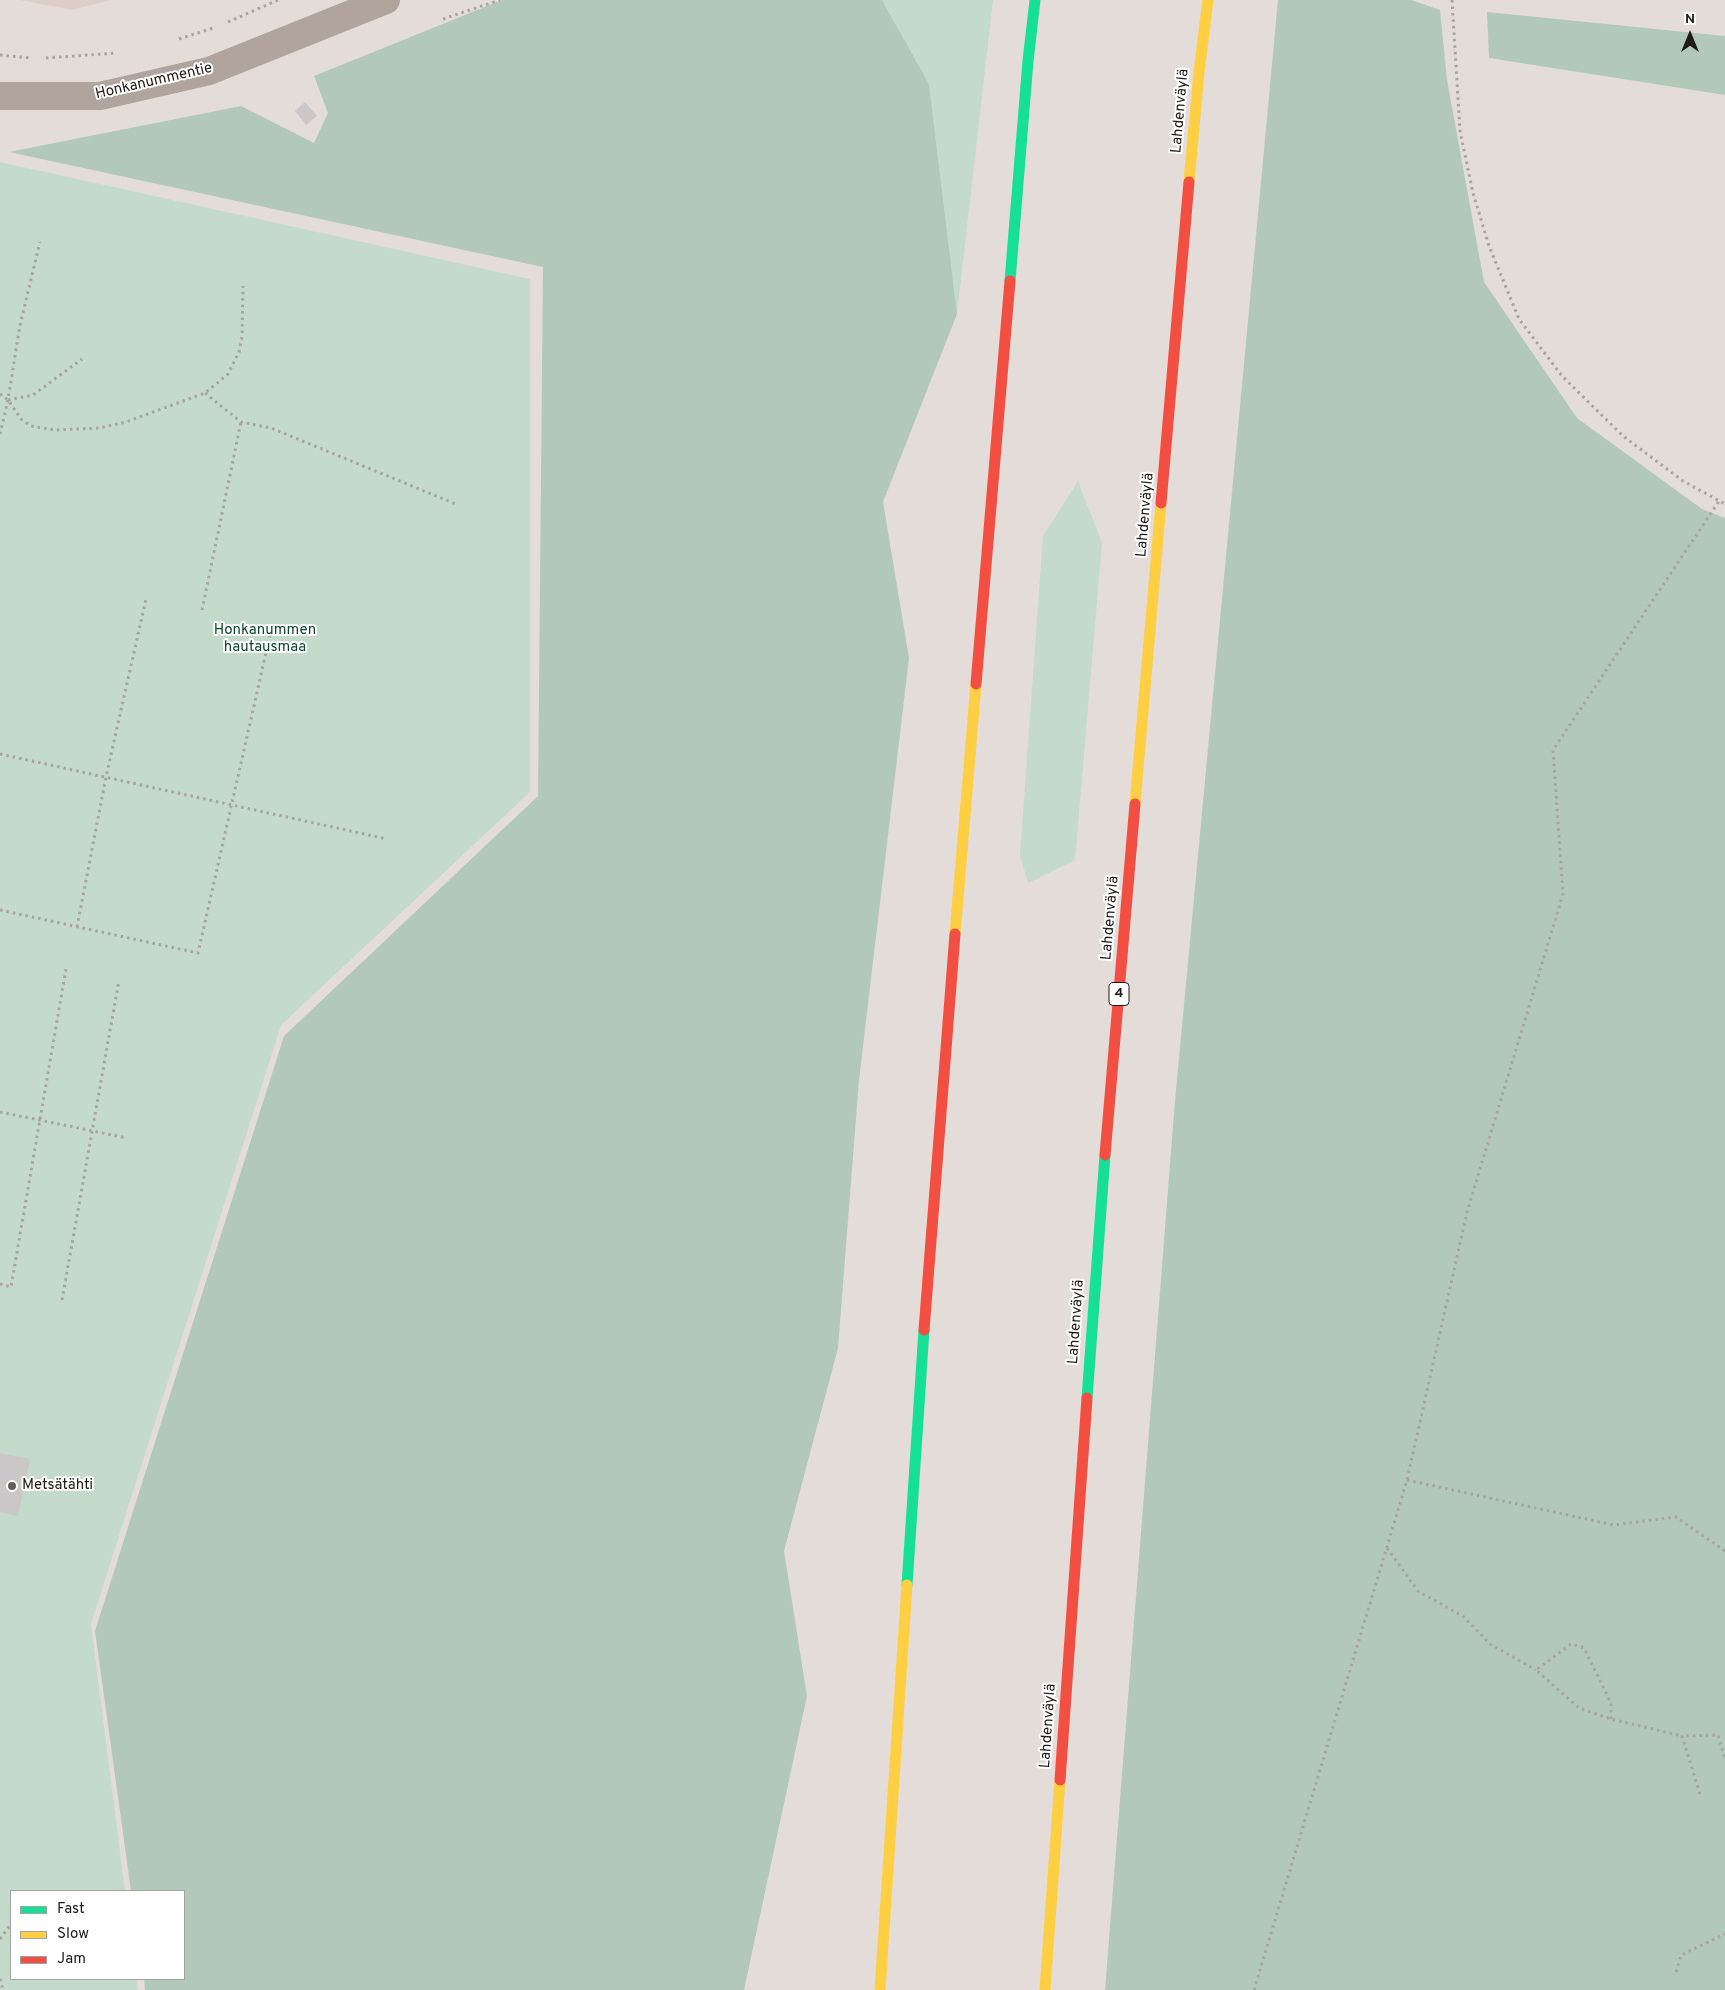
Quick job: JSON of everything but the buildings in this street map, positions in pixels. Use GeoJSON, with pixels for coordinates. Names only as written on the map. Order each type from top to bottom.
{"type":"FeatureCollection","features":[{"type":"Feature","properties":{"kind":"highway"},"geometry":{"type":"LineString","coordinates":[[880,1990],[931,1224],[1027,71],[1035,0]]}},
{"type":"Feature","properties":{"kind":"highway","name":"Lahdenväylä"},"geometry":{"type":"LineString","coordinates":[[1045,1990],[1099,1221],[1199,72],[1208,0]]}},
{"type":"Feature","properties":{"kind":"street","name":"Honkanummentie"},"geometry":{"type":"LineString","coordinates":[[0,96],[100,96],[209,72],[386,0]]}},
{"type":"Feature","properties":{"kind":"path"},"geometry":{"type":"LineString","coordinates":[[227,22],[278,0]]}},
{"type":"Feature","properties":{"kind":"path"},"geometry":{"type":"LineString","coordinates":[[444,19],[500,0]]}},
{"type":"Feature","properties":{"kind":"path"},"geometry":{"type":"LineString","coordinates":[[1452,0],[1460,131],[1473,193],[1489,246],[1519,319],[1562,376],[1623,436],[1683,481],[1725,504]]}},
{"type":"Feature","properties":{"kind":"path"},"geometry":{"type":"LineString","coordinates":[[173,41],[219,26]]}},
{"type":"Feature","properties":{"kind":"path"},"geometry":{"type":"LineString","coordinates":[[45,58],[118,53]]}},
{"type":"Feature","properties":{"kind":"path"},"geometry":{"type":"LineString","coordinates":[[0,55],[36,58]]}},
{"type":"Feature","properties":{"kind":"path"},"geometry":{"type":"LineString","coordinates":[[0,434],[8,400],[20,326],[40,242]]}},
{"type":"Feature","properties":{"kind":"path"},"geometry":{"type":"LineString","coordinates":[[0,394],[8,400],[22,420],[31,426],[55,430],[99,428],[126,422],[204,393],[228,374],[239,352],[242,337],[243,286]]}},
{"type":"Feature","properties":{"kind":"path"},"geometry":{"type":"LineString","coordinates":[[8,400],[34,396],[82,359]]}},
{"type":"Feature","properties":{"kind":"path"},"geometry":{"type":"LineString","coordinates":[[204,393],[241,422],[271,428],[458,505]]}},
{"type":"Feature","properties":{"kind":"path"},"geometry":{"type":"LineString","coordinates":[[202,610],[241,422]]}},
{"type":"Feature","properties":{"kind":"path"},"geometry":{"type":"LineString","coordinates":[[1254,1990],[1407,1480],[1467,1212],[1563,894],[1553,750],[1719,501]]}},
{"type":"Feature","properties":{"kind":"path"},"geometry":{"type":"LineString","coordinates":[[78,927],[106,777],[146,599]]}},
{"type":"Feature","properties":{"kind":"path"},"geometry":{"type":"LineString","coordinates":[[0,910],[198,953],[272,626]]}},
{"type":"Feature","properties":{"kind":"path"},"geometry":{"type":"LineString","coordinates":[[0,754],[387,839]]}},
{"type":"Feature","properties":{"kind":"path"},"geometry":{"type":"LineString","coordinates":[[0,1284],[11,1287],[66,969]]}},
{"type":"Feature","properties":{"kind":"path"},"geometry":{"type":"LineString","coordinates":[[62,1300],[119,980]]}},
{"type":"Feature","properties":{"kind":"path"},"geometry":{"type":"LineString","coordinates":[[0,1112],[126,1138]]}},
{"type":"Feature","properties":{"kind":"path"},"geometry":{"type":"LineString","coordinates":[[1407,1480],[1614,1525],[1676,1517],[1725,1551]]}},
{"type":"Feature","properties":{"kind":"path"},"geometry":{"type":"LineString","coordinates":[[1386,1548],[1418,1591],[1464,1617],[1490,1644],[1536,1670],[1579,1708],[1611,1719],[1682,1736],[1718,1735],[1725,1759]]}},
{"type":"Feature","properties":{"kind":"path"},"geometry":{"type":"LineString","coordinates":[[1536,1670],[1572,1644],[1584,1648],[1611,1703],[1611,1719]]}},
{"type":"Feature","properties":{"kind":"path"},"geometry":{"type":"LineString","coordinates":[[1682,1736],[1700,1794]]}},
{"type":"Feature","properties":{"kind":"path"},"geometry":{"type":"LineString","coordinates":[[0,1938],[10,1925]]}},
{"type":"Feature","properties":{"kind":"path"},"geometry":{"type":"LineString","coordinates":[[1676,1972],[1681,1955],[1725,1934]]}},
{"type":"Feature","properties":{"kind":"path"},"geometry":{"type":"LineString","coordinates":[[0,1979],[4,1990]]}},
{"type":"Feature","properties":{"kind":"shaded area"},"geometry":{"type":"Polygon","coordinates":[[[20,0],[110,0],[72,10],[20,0]]]}},
{"type":"Feature","properties":{"kind":"green space"},"geometry":{"type":"Polygon","coordinates":[[[502,0],[882,0],[929,84],[957,314],[883,502],[909,658],[859,1080],[838,1348],[784,1551],[807,1696],[744,1990],[145,1990],[144,1980],[185,1980],[185,1890],[131,1890],[95,1631],[284,1036],[538,796],[543,267],[9,152],[241,106],[314,143],[328,113],[314,76],[502,0]]]}},
{"type":"Feature","properties":{"kind":"green space"},"geometry":{"type":"Polygon","coordinates":[[[882,0],[993,0],[957,314],[929,84],[882,0]]]}},
{"type":"Feature","properties":{"kind":"green space"},"geometry":{"type":"Polygon","coordinates":[[[1278,0],[1411,0],[1440,10],[1447,80],[1484,282],[1577,418],[1702,509],[1725,518],[1725,1990],[1105,1990],[1175,1101],[1278,0]]]}},
{"type":"Feature","properties":{"kind":"green space"},"geometry":{"type":"Polygon","coordinates":[[[1487,12],[1725,36],[1725,95],[1489,58],[1487,12]]]}},
{"type":"Feature","properties":{"kind":"green space","name":"Honkanummen hautausmaa"},"geometry":{"type":"Polygon","coordinates":[[[0,162],[530,279],[530,792],[281,1025],[91,1624],[125,1890],[10,1890],[10,1980],[136,1980],[138,1990],[0,1990],[0,162]]]}},
{"type":"Feature","properties":{"kind":"green space"},"geometry":{"type":"Polygon","coordinates":[[[1078,481],[1102,543],[1075,860],[1028,883],[1020,855],[1043,536],[1078,481]]]}},
{"type":"Feature","properties":{"kind":"traffic: fast"},"geometry":{"type":"LineString","coordinates":[[1010,281],[1028,61],[1035,0]]}},
{"type":"Feature","properties":{"kind":"traffic: fast"},"geometry":{"type":"LineString","coordinates":[[1087,1398],[1105,1155]]}},
{"type":"Feature","properties":{"kind":"traffic: fast"},"geometry":{"type":"LineString","coordinates":[[907,1585],[924,1330]]}},
{"type":"Feature","properties":{"kind":"traffic: slow"},"geometry":{"type":"LineString","coordinates":[[1189,182],[1208,0]]}},
{"type":"Feature","properties":{"kind":"traffic: slow"},"geometry":{"type":"LineString","coordinates":[[1135,804],[1161,503]]}},
{"type":"Feature","properties":{"kind":"traffic: slow"},"geometry":{"type":"LineString","coordinates":[[955,934],[976,684]]}},
{"type":"Feature","properties":{"kind":"traffic: slow"},"geometry":{"type":"LineString","coordinates":[[880,1990],[907,1585]]}},
{"type":"Feature","properties":{"kind":"traffic: slow"},"geometry":{"type":"LineString","coordinates":[[1045,1990],[1060,1780]]}},
{"type":"Feature","properties":{"kind":"traffic: jam"},"geometry":{"type":"LineString","coordinates":[[1161,503],[1189,182]]}},
{"type":"Feature","properties":{"kind":"traffic: jam"},"geometry":{"type":"LineString","coordinates":[[976,684],[1010,281]]}},
{"type":"Feature","properties":{"kind":"traffic: jam"},"geometry":{"type":"LineString","coordinates":[[1105,1155],[1135,804]]}},
{"type":"Feature","properties":{"kind":"traffic: jam"},"geometry":{"type":"LineString","coordinates":[[924,1330],[955,934]]}},
{"type":"Feature","properties":{"kind":"traffic: jam"},"geometry":{"type":"LineString","coordinates":[[1060,1780],[1087,1398]]}},
{"type":"Feature","properties":{"kind":"place","name":"Metsätähti"},"geometry":{"type":"Point","coordinates":[12,1486]}}]}
